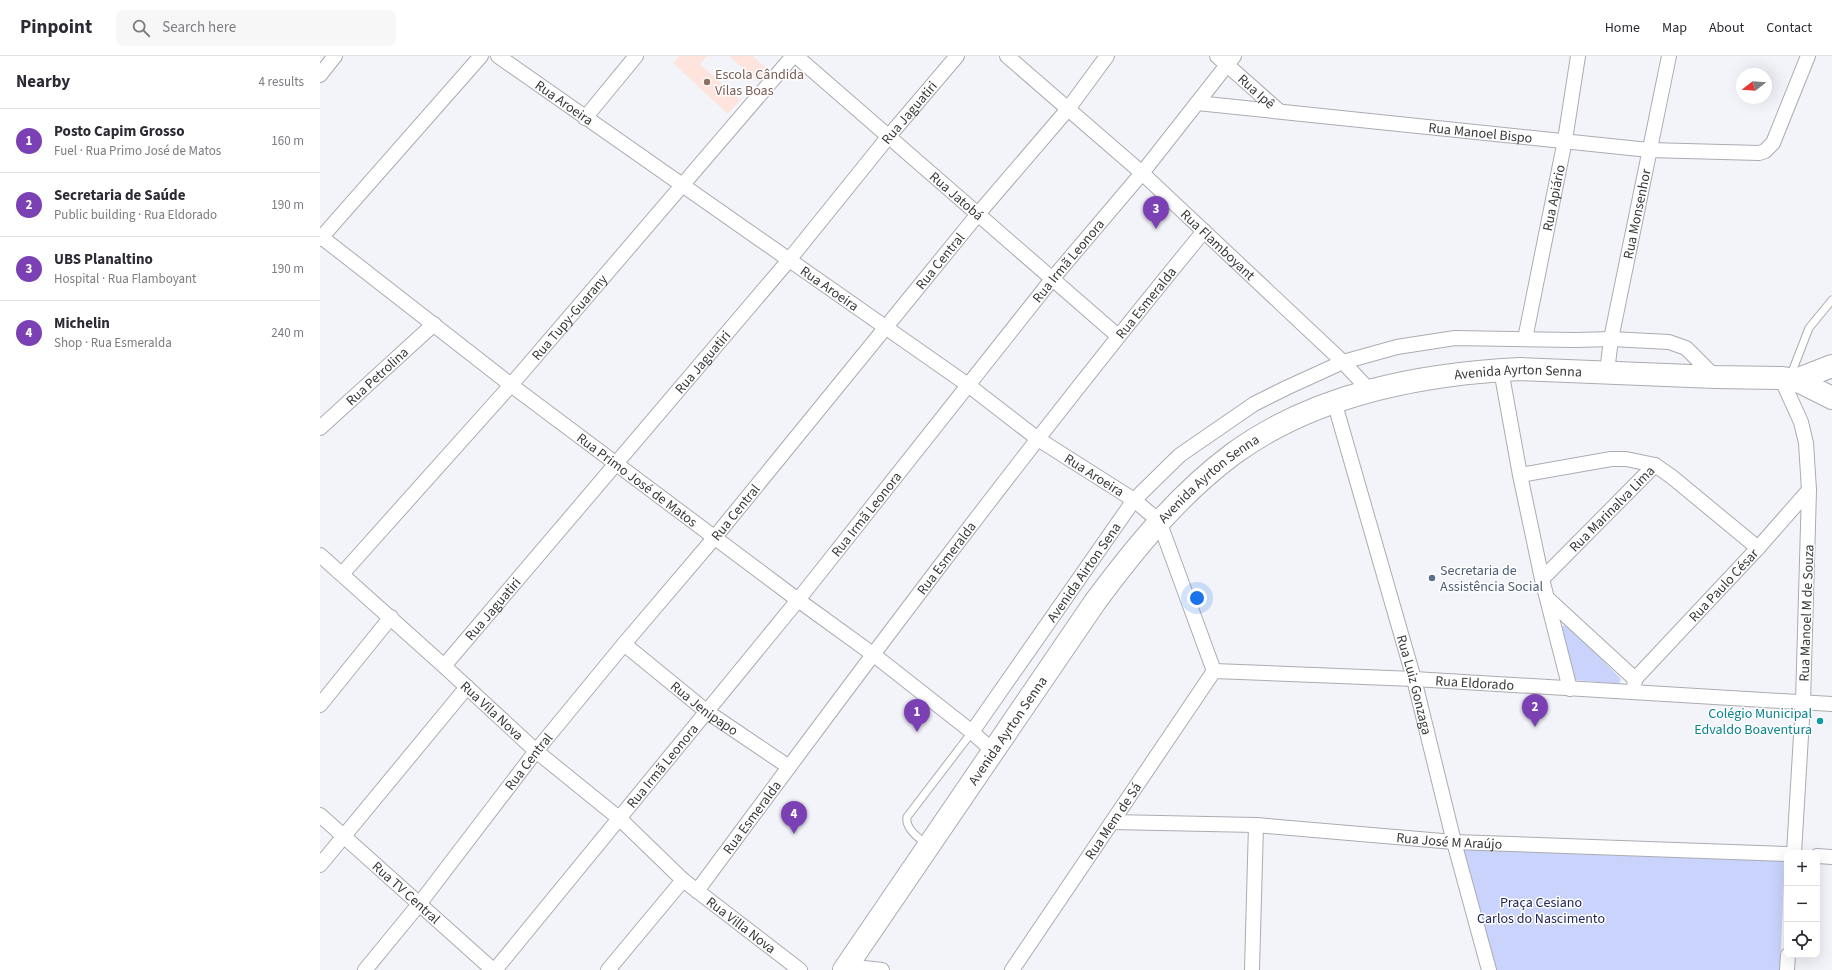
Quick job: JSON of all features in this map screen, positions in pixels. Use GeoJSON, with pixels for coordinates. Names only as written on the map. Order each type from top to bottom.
{"type":"FeatureCollection","features":[{"type":"Feature","properties":{"kind":"highway","name":"Avenida Ayrton Senna"},"geometry":{"type":"LineString","coordinates":[[845,968],[1119,569],[1160,521],[1194,487],[1235,453],[1281,425],[1334,401],[1441,375],[1520,369],[1789,379],[1832,366]]}},
{"type":"Feature","properties":{"kind":"highway","name":"Avenida Ayrton Senna"},"geometry":{"type":"LineString","coordinates":[[1789,379],[1832,398]]}},
{"type":"Feature","properties":{"kind":"street"},"geometry":{"type":"LineString","coordinates":[[320,74],[336,56]]}},
{"type":"Feature","properties":{"kind":"street"},"geometry":{"type":"LineString","coordinates":[[321,237],[481,56]]}},
{"type":"Feature","properties":{"kind":"street","name":"Rua Aroeira"},"geometry":{"type":"LineString","coordinates":[[498,56],[968,385],[1038,439],[1134,500],[1160,521]]}},
{"type":"Feature","properties":{"kind":"street"},"geometry":{"type":"LineString","coordinates":[[585,118],[636,56]]}},
{"type":"Feature","properties":{"kind":"street","name":"Rua Jatobá"},"geometry":{"type":"LineString","coordinates":[[794,56],[889,136],[1118,336]]}},
{"type":"Feature","properties":{"kind":"street","name":"Rua Tupy-Guarany"},"geometry":{"type":"LineString","coordinates":[[342,574],[511,385],[794,56]]}},
{"type":"Feature","properties":{"kind":"street","name":"Rua Jaguatiri"},"geometry":{"type":"LineString","coordinates":[[444,666],[789,260],[889,136],[957,56]]}},
{"type":"Feature","properties":{"kind":"street","name":"Rua Flamboyant"},"geometry":{"type":"LineString","coordinates":[[1007,56],[1142,173],[1343,362],[1370,392]]}},
{"type":"Feature","properties":{"kind":"street","name":"Rua Central"},"geometry":{"type":"LineString","coordinates":[[365,970],[420,903],[536,751],[714,537],[978,214],[1068,109],[1107,56]]}},
{"type":"Feature","properties":{"kind":"street","name":"Rua Apiário"},"geometry":{"type":"LineString","coordinates":[[1525,339],[1565,140],[1578,56]]}},
{"type":"Feature","properties":{"kind":"street","name":"Rua Monsenhor"},"geometry":{"type":"LineString","coordinates":[[1607,372],[1611,339],[1669,56]]}},
{"type":"Feature","properties":{"kind":"street","name":"Rua Manoel Bispo"},"geometry":{"type":"LineString","coordinates":[[1197,103],[1565,140],[1649,150],[1759,152],[1765,151],[1773,143],[1808,56]]}},
{"type":"Feature","properties":{"kind":"street","name":"Rua Irmã Leonora"},"geometry":{"type":"LineString","coordinates":[[494,970],[620,819],[706,710],[798,600],[1053,278],[1142,173],[1197,103],[1226,59]]}},
{"type":"Feature","properties":{"kind":"street","name":"Rua Ipê"},"geometry":{"type":"LineString","coordinates":[[1226,59],[1279,111]]}},
{"type":"Feature","properties":{"kind":"street","name":"Rua Esmeralda"},"geometry":{"type":"LineString","coordinates":[[697,891],[789,767],[1038,439],[1118,336],[1204,231]]}},
{"type":"Feature","properties":{"kind":"street","name":"Rua Primo José de Matos"},"geometry":{"type":"LineString","coordinates":[[321,237],[511,385],[798,600],[874,655],[972,732],[993,752]]}},
{"type":"Feature","properties":{"kind":"street","name":"Rua Petrolina"},"geometry":{"type":"LineString","coordinates":[[320,428],[434,324]]}},
{"type":"Feature","properties":{"kind":"street","name":"Avenida Airton Sena"},"geometry":{"type":"LineString","coordinates":[[972,732],[1134,500],[1180,456],[1260,401],[1343,362],[1397,347],[1455,338],[1576,340],[1611,339],[1669,342],[1686,348],[1715,377]]}},
{"type":"Feature","properties":{"kind":"street"},"geometry":{"type":"LineString","coordinates":[[1501,370],[1520,475],[1542,579],[1570,690]]}},
{"type":"Feature","properties":{"kind":"street","name":"Rua Manoel M de Souza"},"geometry":{"type":"LineString","coordinates":[[1789,379],[1806,443],[1810,490],[1803,702],[1794,850]]}},
{"type":"Feature","properties":{"kind":"street","name":"Rua Luiz Gonzaga"},"geometry":{"type":"LineString","coordinates":[[1334,401],[1414,679],[1454,842],[1489,970]]}},
{"type":"Feature","properties":{"kind":"street"},"geometry":{"type":"LineString","coordinates":[[1520,475],[1611,458],[1626,459],[1655,465]]}},
{"type":"Feature","properties":{"kind":"street","name":"Rua Marinalva Lima"},"geometry":{"type":"LineString","coordinates":[[1542,579],[1655,465],[1672,477],[1758,548]]}},
{"type":"Feature","properties":{"kind":"street","name":"Rua Paulo César"},"geometry":{"type":"LineString","coordinates":[[1634,685],[1810,490]]}},
{"type":"Feature","properties":{"kind":"street"},"geometry":{"type":"LineString","coordinates":[[1160,521],[1214,671]]}},
{"type":"Feature","properties":{"kind":"street","name":"Rua Vila Nova"},"geometry":{"type":"LineString","coordinates":[[320,556],[391,617],[536,751],[620,819],[683,880]]}},
{"type":"Feature","properties":{"kind":"street"},"geometry":{"type":"LineString","coordinates":[[1548,599],[1634,685]]}},
{"type":"Feature","properties":{"kind":"street"},"geometry":{"type":"LineString","coordinates":[[320,705],[391,617]]}},
{"type":"Feature","properties":{"kind":"street","name":"Rua Jenipapo"},"geometry":{"type":"LineString","coordinates":[[624,644],[706,710],[789,767]]}},
{"type":"Feature","properties":{"kind":"street","name":"Rua Eldorado"},"geometry":{"type":"LineString","coordinates":[[1214,671],[1414,679],[1570,690],[1634,685],[1832,704]]}},
{"type":"Feature","properties":{"kind":"street","name":"Rua Mem de Sá"},"geometry":{"type":"LineString","coordinates":[[1012,970],[1214,671]]}},
{"type":"Feature","properties":{"kind":"street"},"geometry":{"type":"LineString","coordinates":[[320,865],[467,687]]}},
{"type":"Feature","properties":{"kind":"street","name":"Rua TV Central"},"geometry":{"type":"LineString","coordinates":[[320,815],[494,970]]}},
{"type":"Feature","properties":{"kind":"street","name":"Rua José M Araújo"},"geometry":{"type":"LineString","coordinates":[[1112,822],[1256,825],[1454,842],[1784,854]]}},
{"type":"Feature","properties":{"kind":"street"},"geometry":{"type":"LineString","coordinates":[[1252,970],[1256,825]]}},
{"type":"Feature","properties":{"kind":"street"},"geometry":{"type":"LineString","coordinates":[[1820,856],[1832,856]]}},
{"type":"Feature","properties":{"kind":"street"},"geometry":{"type":"LineString","coordinates":[[608,970],[683,880]]}},
{"type":"Feature","properties":{"kind":"street","name":"Rua Villa Nova"},"geometry":{"type":"LineString","coordinates":[[683,880],[800,970]]}},
{"type":"Feature","properties":{"kind":"street"},"geometry":{"type":"LineString","coordinates":[[1787,970],[1788,958]]}},
{"type":"Feature","properties":{"kind":"street"},"geometry":{"type":"LineString","coordinates":[[845,968],[882,970]]}},
{"type":"Feature","properties":{"kind":"lane"},"geometry":{"type":"LineString","coordinates":[[1789,379],[1809,328],[1832,300]]}},
{"type":"Feature","properties":{"kind":"lane","name":"Avenida Airton Sena"},"geometry":{"type":"LineString","coordinates":[[928,847],[909,828],[906,822],[908,817],[972,732]]}},
{"type":"Feature","properties":{"kind":"shaded area","name":"Escola Cândida Vilas Boas"},"geometry":{"type":"Polygon","coordinates":[[[679,56],[707,56],[700,64],[740,100],[728,114],[673,63],[679,56]]]}},
{"type":"Feature","properties":{"kind":"shaded area"},"geometry":{"type":"Polygon","coordinates":[[[729,56],[752,56],[769,70],[759,82],[729,56]]]}},
{"type":"Feature","properties":{"kind":"green space"},"geometry":{"type":"Polygon","coordinates":[[[1568,625],[1621,679],[1619,684],[1575,680],[1562,626],[1568,625]]]}},
{"type":"Feature","properties":{"kind":"green space","name":"Praça Cesiano Carlos do Nascimento"},"geometry":{"type":"Polygon","coordinates":[[[1461,847],[1784,859],[1780,970],[1494,970],[1461,847]]]}},
{"type":"Feature","properties":{"kind":"place","name":"Escola Cândida Vilas Boas"},"geometry":{"type":"Point","coordinates":[707,82]}},
{"type":"Feature","properties":{"kind":"place","name":"UBS Planaltino"},"geometry":{"type":"Point","coordinates":[1156,229]}},
{"type":"Feature","properties":{"kind":"place","name":"Secretaria de Assistência Social"},"geometry":{"type":"Point","coordinates":[1432,578]}},
{"type":"Feature","properties":{"kind":"place","name":"Colégio Municipal Edvaldo Boaventura"},"geometry":{"type":"Point","coordinates":[1820,721]}},
{"type":"Feature","properties":{"kind":"place","name":"Secretaria de Saúde"},"geometry":{"type":"Point","coordinates":[1535,727]}},
{"type":"Feature","properties":{"kind":"place","name":"Posto Capim Grosso"},"geometry":{"type":"Point","coordinates":[917,732]}},
{"type":"Feature","properties":{"kind":"place","name":"Michelin"},"geometry":{"type":"Point","coordinates":[794,834]}}]}
